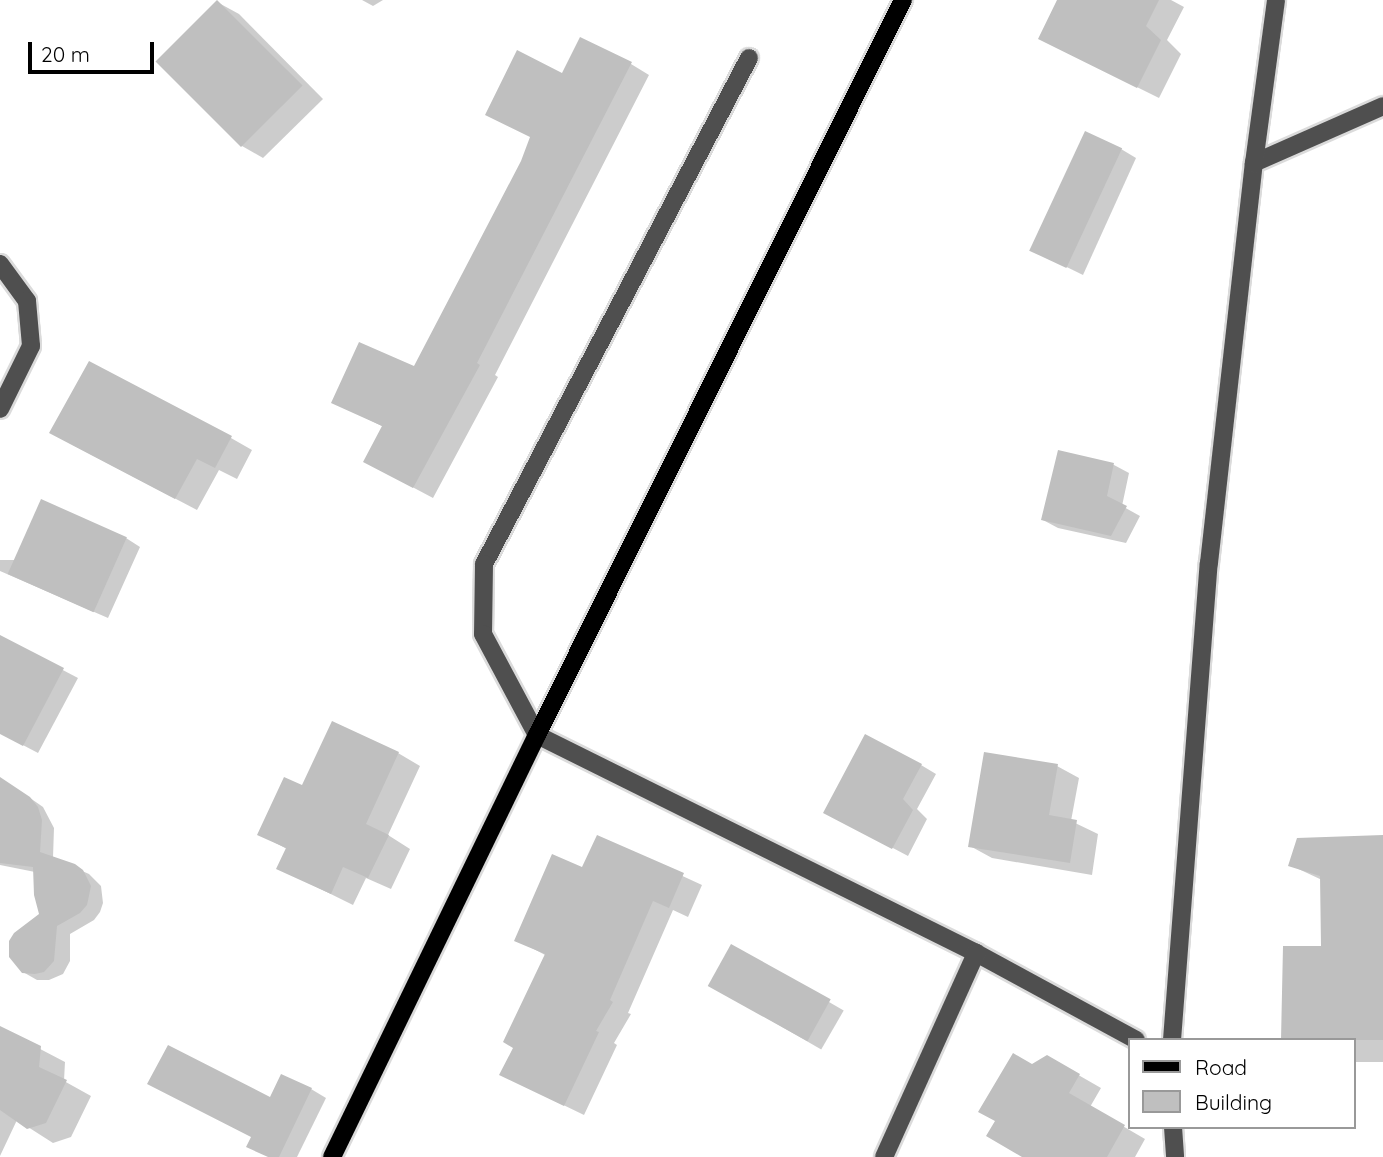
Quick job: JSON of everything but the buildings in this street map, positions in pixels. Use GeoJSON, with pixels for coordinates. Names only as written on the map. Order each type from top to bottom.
{"type":"FeatureCollection","features":[{"type":"Feature","properties":{"kind":"main road"},"geometry":{"type":"LineString","coordinates":[[332,1157],[537,735],[903,0]]}},
{"type":"Feature","properties":{"kind":"street"},"geometry":{"type":"LineString","coordinates":[[1172,1038],[1209,563],[1254,163],[1276,0]]}},
{"type":"Feature","properties":{"kind":"street"},"geometry":{"type":"LineString","coordinates":[[749,58],[484,564],[483,634],[537,735],[976,953],[1132,1038]]}},
{"type":"Feature","properties":{"kind":"street"},"geometry":{"type":"LineString","coordinates":[[1254,163],[1383,106]]}},
{"type":"Feature","properties":{"kind":"street"},"geometry":{"type":"LineString","coordinates":[[0,264],[27,301],[31,346],[0,409]]}},
{"type":"Feature","properties":{"kind":"street"},"geometry":{"type":"LineString","coordinates":[[884,1157],[976,953]]}},
{"type":"Feature","properties":{"kind":"street"},"geometry":{"type":"LineString","coordinates":[[1173,1129],[1175,1157]]}}]}
